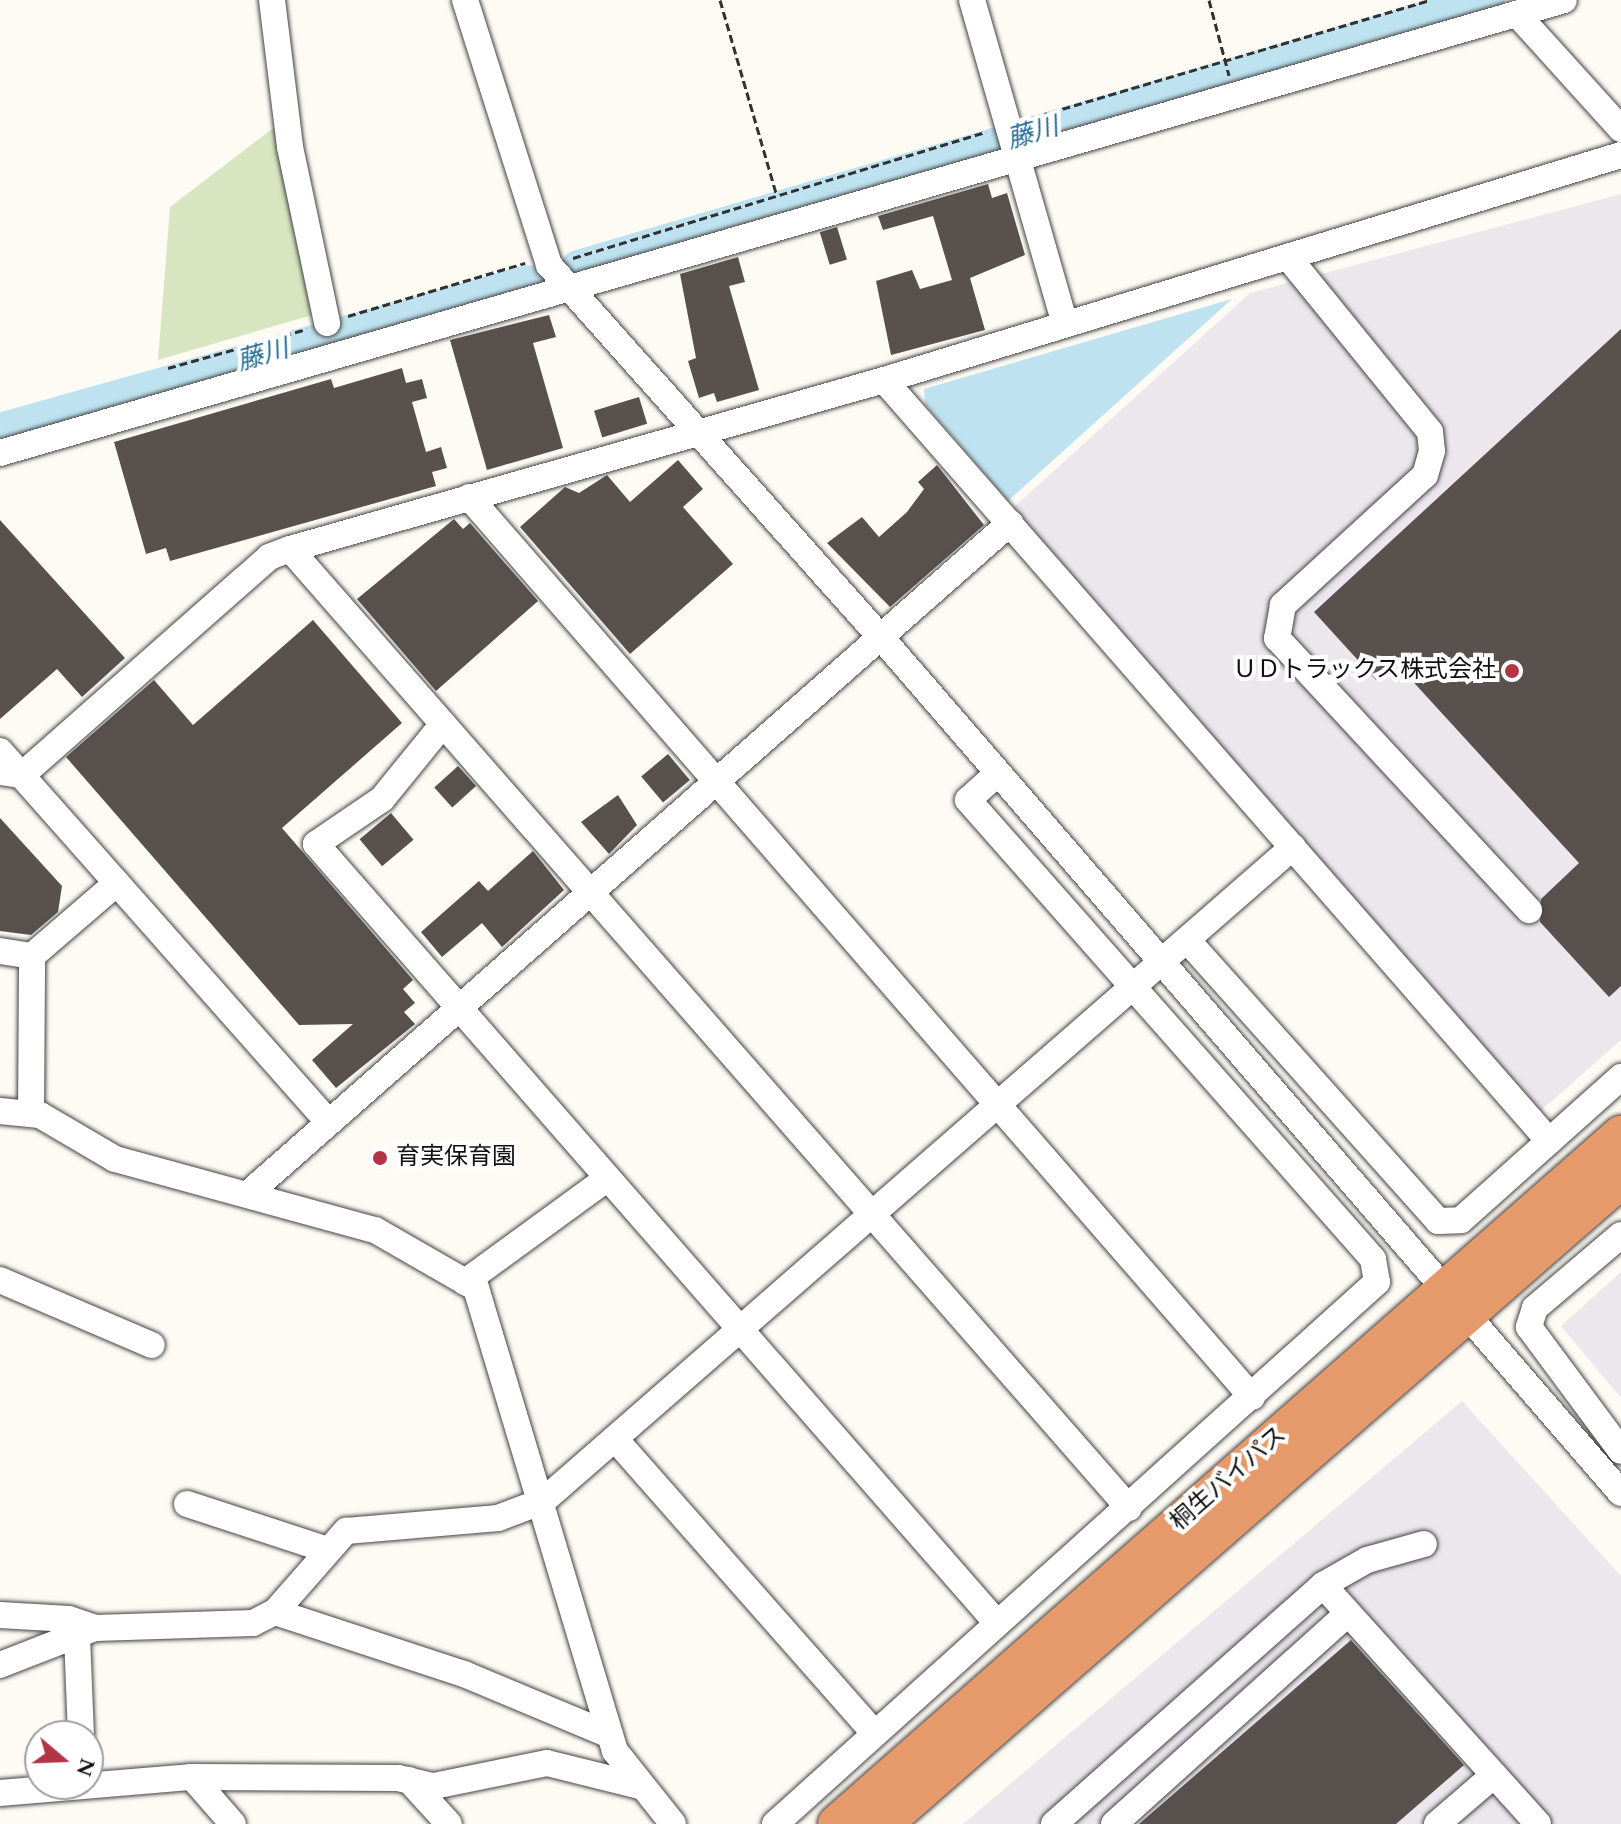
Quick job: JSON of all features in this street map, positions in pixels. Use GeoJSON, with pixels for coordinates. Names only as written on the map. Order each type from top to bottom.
{"type":"FeatureCollection","features":[{"type":"Feature","properties":{"kind":"highway","name":"桐生バイパス"},"geometry":{"type":"LineString","coordinates":[[883,1824],[1458,1300],[1621,1135]]}},
{"type":"Feature","properties":{"kind":"highway","name":"桐生バイパス"},"geometry":{"type":"LineString","coordinates":[[837,1824],[1458,1300],[1621,1179]]}},
{"type":"Feature","properties":{"kind":"street"},"geometry":{"type":"LineString","coordinates":[[272,0],[290,147],[327,323]]}},
{"type":"Feature","properties":{"kind":"street"},"geometry":{"type":"LineString","coordinates":[[465,0],[544,258],[569,290],[879,635],[1458,1300],[1621,1493]]}},
{"type":"Feature","properties":{"kind":"street"},"geometry":{"type":"LineString","coordinates":[[972,0],[1065,324]]}},
{"type":"Feature","properties":{"kind":"street"},"geometry":{"type":"LineString","coordinates":[[0,453],[1235,95],[1474,11],[1517,14],[1564,0]]}},
{"type":"Feature","properties":{"kind":"street"},"geometry":{"type":"LineString","coordinates":[[1517,14],[1621,129]]}},
{"type":"Feature","properties":{"kind":"street"},"geometry":{"type":"LineString","coordinates":[[11,773],[269,557],[696,431],[884,380],[1621,155]]}},
{"type":"Feature","properties":{"kind":"street"},"geometry":{"type":"LineString","coordinates":[[1288,257],[1430,432],[1432,451],[1425,475],[1283,605],[1277,638],[1529,910]]}},
{"type":"Feature","properties":{"kind":"street"},"geometry":{"type":"LineString","coordinates":[[884,380],[1549,1141]]}},
{"type":"Feature","properties":{"kind":"street"},"geometry":{"type":"LineString","coordinates":[[469,497],[1252,1397]]}},
{"type":"Feature","properties":{"kind":"street"},"geometry":{"type":"LineString","coordinates":[[249,1193],[326,1120],[1010,523]]}},
{"type":"Feature","properties":{"kind":"street"},"geometry":{"type":"LineString","coordinates":[[290,549],[1129,1508]]}},
{"type":"Feature","properties":{"kind":"street"},"geometry":{"type":"LineString","coordinates":[[443,724],[382,799],[316,844],[605,1180],[997,1623]]}},
{"type":"Feature","properties":{"kind":"street"},"geometry":{"type":"LineString","coordinates":[[0,751],[11,773],[117,883],[326,1120]]}},
{"type":"Feature","properties":{"kind":"street"},"geometry":{"type":"LineString","coordinates":[[775,1824],[873,1731],[1129,1508],[1370,1290],[1379,1272],[1135,984],[968,800],[998,773]]}},
{"type":"Feature","properties":{"kind":"street"},"geometry":{"type":"LineString","coordinates":[[275,1612],[325,1549],[346,1531],[383,1523],[498,1518],[543,1501],[1293,847]]}},
{"type":"Feature","properties":{"kind":"street"},"geometry":{"type":"LineString","coordinates":[[31,1114],[32,956],[117,883]]}},
{"type":"Feature","properties":{"kind":"street"},"geometry":{"type":"LineString","coordinates":[[1187,940],[1438,1221],[1461,1220],[1621,1077]]}},
{"type":"Feature","properties":{"kind":"street"},"geometry":{"type":"LineString","coordinates":[[0,951],[32,956]]}},
{"type":"Feature","properties":{"kind":"street"},"geometry":{"type":"LineString","coordinates":[[0,1111],[31,1114],[115,1159],[249,1193],[375,1230],[476,1288],[543,1501],[610,1735],[639,1786],[673,1824]]}},
{"type":"Feature","properties":{"kind":"street"},"geometry":{"type":"LineString","coordinates":[[465,1282],[605,1180]]}},
{"type":"Feature","properties":{"kind":"street"},"geometry":{"type":"LineString","coordinates":[[1621,1235],[1535,1308],[1529,1327],[1621,1451]]}},
{"type":"Feature","properties":{"kind":"street"},"geometry":{"type":"LineString","coordinates":[[0,1280],[152,1345]]}},
{"type":"Feature","properties":{"kind":"street"},"geometry":{"type":"LineString","coordinates":[[616,1440],[873,1731]]}},
{"type":"Feature","properties":{"kind":"street"},"geometry":{"type":"LineString","coordinates":[[187,1504],[325,1549]]}},
{"type":"Feature","properties":{"kind":"street"},"geometry":{"type":"LineString","coordinates":[[1054,1824],[1323,1585],[1367,1560],[1424,1544]]}},
{"type":"Feature","properties":{"kind":"street"},"geometry":{"type":"LineString","coordinates":[[1323,1585],[1538,1824]]}},
{"type":"Feature","properties":{"kind":"street"},"geometry":{"type":"LineString","coordinates":[[0,1665],[86,1632],[213,1627],[275,1612],[464,1674],[610,1735]]}},
{"type":"Feature","properties":{"kind":"street"},"geometry":{"type":"LineString","coordinates":[[1114,1824],[1348,1613]]}},
{"type":"Feature","properties":{"kind":"street"},"geometry":{"type":"LineString","coordinates":[[0,1615],[69,1619],[86,1632]]}},
{"type":"Feature","properties":{"kind":"street"},"geometry":{"type":"LineString","coordinates":[[82,1720],[86,1632]]}},
{"type":"Feature","properties":{"kind":"street"},"geometry":{"type":"LineString","coordinates":[[104,1784],[192,1777],[409,1780],[434,1786],[547,1763],[639,1786]]}},
{"type":"Feature","properties":{"kind":"street"},"geometry":{"type":"LineString","coordinates":[[1437,1824],[1494,1775]]}},
{"type":"Feature","properties":{"kind":"street"},"geometry":{"type":"LineString","coordinates":[[192,1777],[233,1824]]}},
{"type":"Feature","properties":{"kind":"street"},"geometry":{"type":"LineString","coordinates":[[409,1780],[449,1824]]}},
{"type":"Feature","properties":{"kind":"street"},"geometry":{"type":"LineString","coordinates":[[0,1793],[24,1791]]}},
{"type":"Feature","properties":{"kind":"path"},"geometry":{"type":"LineString","coordinates":[[720,0],[777,197]]}},
{"type":"Feature","properties":{"kind":"path"},"geometry":{"type":"LineString","coordinates":[[1209,0],[1235,95]]}},
{"type":"Feature","properties":{"kind":"path"},"geometry":{"type":"LineString","coordinates":[[168,368],[544,258]]}},
{"type":"Feature","properties":{"kind":"shaded area"},"geometry":{"type":"Polygon","coordinates":[[[1621,194],[1621,1040],[1537,1114],[1012,509],[1250,293],[1621,194]]]}},
{"type":"Feature","properties":{"kind":"shaded area"},"geometry":{"type":"Polygon","coordinates":[[[1621,1272],[1621,1398],[1561,1326],[1621,1272]]]}},
{"type":"Feature","properties":{"kind":"shaded area"},"geometry":{"type":"Polygon","coordinates":[[[1462,1401],[1621,1576],[1621,1824],[963,1824],[1462,1401]]]}},
{"type":"Feature","properties":{"kind":"green space"},"geometry":{"type":"Polygon","coordinates":[[[280,123],[319,313],[158,360],[170,207],[280,123]]]}},
{"type":"Feature","properties":{"kind":"water"},"geometry":{"type":"Polygon","coordinates":[[[1232,299],[1008,501],[925,404],[924,389],[1232,299]]]}},
{"type":"Feature","properties":{"kind":"building"},"geometry":{"type":"Polygon","coordinates":[[[988,184],[992,198],[1007,193],[1025,255],[970,278],[985,330],[891,355],[876,281],[912,270],[920,289],[952,280],[933,216],[883,230],[878,216],[988,184]]]}},
{"type":"Feature","properties":{"kind":"building"},"geometry":{"type":"Polygon","coordinates":[[[837,227],[847,260],[830,265],[820,232],[837,227]]]}},
{"type":"Feature","properties":{"kind":"building"},"geometry":{"type":"Polygon","coordinates":[[[738,257],[745,282],[729,286],[759,390],[717,402],[714,393],[699,398],[688,361],[696,358],[680,274],[738,257]]]}},
{"type":"Feature","properties":{"kind":"building"},"geometry":{"type":"Polygon","coordinates":[[[549,315],[556,337],[533,343],[563,448],[487,470],[450,340],[549,315]]]}},
{"type":"Feature","properties":{"kind":"building","name":"ＵＤトラックス株式会社"},"geometry":{"type":"Polygon","coordinates":[[[1621,329],[1621,986],[1609,997],[1540,922],[1541,899],[1579,863],[1395,662],[1376,680],[1314,612],[1621,329]]]}},
{"type":"Feature","properties":{"kind":"building"},"geometry":{"type":"Polygon","coordinates":[[[402,368],[406,383],[422,379],[427,398],[412,402],[426,452],[441,447],[447,468],[432,472],[436,486],[170,561],[166,548],[146,554],[114,442],[331,379],[334,388],[402,368]]]}},
{"type":"Feature","properties":{"kind":"building"},"geometry":{"type":"Polygon","coordinates":[[[639,397],[647,424],[602,438],[594,411],[639,397]]]}},
{"type":"Feature","properties":{"kind":"building"},"geometry":{"type":"Polygon","coordinates":[[[678,460],[703,489],[683,507],[733,564],[630,654],[520,527],[565,487],[579,493],[607,475],[630,502],[678,460]]]}},
{"type":"Feature","properties":{"kind":"building"},"geometry":{"type":"Polygon","coordinates":[[[937,465],[984,525],[890,607],[827,543],[862,517],[879,537],[907,512],[924,489],[918,482],[937,465]]]}},
{"type":"Feature","properties":{"kind":"building"},"geometry":{"type":"Polygon","coordinates":[[[454,519],[463,529],[470,523],[538,601],[436,691],[357,599],[454,519]]]}},
{"type":"Feature","properties":{"kind":"building"},"geometry":{"type":"Polygon","coordinates":[[[0,520],[125,658],[82,697],[57,669],[0,719],[0,520]]]}},
{"type":"Feature","properties":{"kind":"building"},"geometry":{"type":"Polygon","coordinates":[[[313,620],[402,723],[282,828],[413,980],[403,989],[415,1003],[404,1012],[415,1024],[336,1088],[312,1060],[353,1024],[299,1025],[66,757],[154,680],[193,725],[313,620]]]}},
{"type":"Feature","properties":{"kind":"building"},"geometry":{"type":"Polygon","coordinates":[[[668,754],[690,780],[663,803],[641,776],[668,754]]]}},
{"type":"Feature","properties":{"kind":"building"},"geometry":{"type":"Polygon","coordinates":[[[458,766],[476,786],[452,807],[434,787],[458,766]]]}},
{"type":"Feature","properties":{"kind":"building"},"geometry":{"type":"Polygon","coordinates":[[[618,795],[637,825],[609,854],[581,822],[618,795]]]}},
{"type":"Feature","properties":{"kind":"building"},"geometry":{"type":"Polygon","coordinates":[[[391,813],[413,840],[382,866],[360,839],[391,813]]]}},
{"type":"Feature","properties":{"kind":"building"},"geometry":{"type":"Polygon","coordinates":[[[0,818],[62,886],[58,912],[31,935],[0,931],[0,818]]]}},
{"type":"Feature","properties":{"kind":"building"},"geometry":{"type":"Polygon","coordinates":[[[533,851],[564,890],[502,947],[482,923],[442,957],[421,932],[479,881],[488,891],[533,851]]]}},
{"type":"Feature","properties":{"kind":"building"},"geometry":{"type":"Polygon","coordinates":[[[1351,1640],[1464,1765],[1396,1824],[1139,1824],[1351,1640]]]}},
{"type":"Feature","properties":{"kind":"waterway","name":"藤川"},"geometry":{"type":"LineString","coordinates":[[578,267],[1488,0]]}},
{"type":"Feature","properties":{"kind":"waterway","name":"藤川"},"geometry":{"type":"LineString","coordinates":[[0,430],[527,282]]}},
{"type":"Feature","properties":{"kind":"place","name":"ＵＤトラックス株式会社"},"geometry":{"type":"Point","coordinates":[1512,671]}},
{"type":"Feature","properties":{"kind":"place","name":"育実保育園"},"geometry":{"type":"Point","coordinates":[380,1158]}}]}
